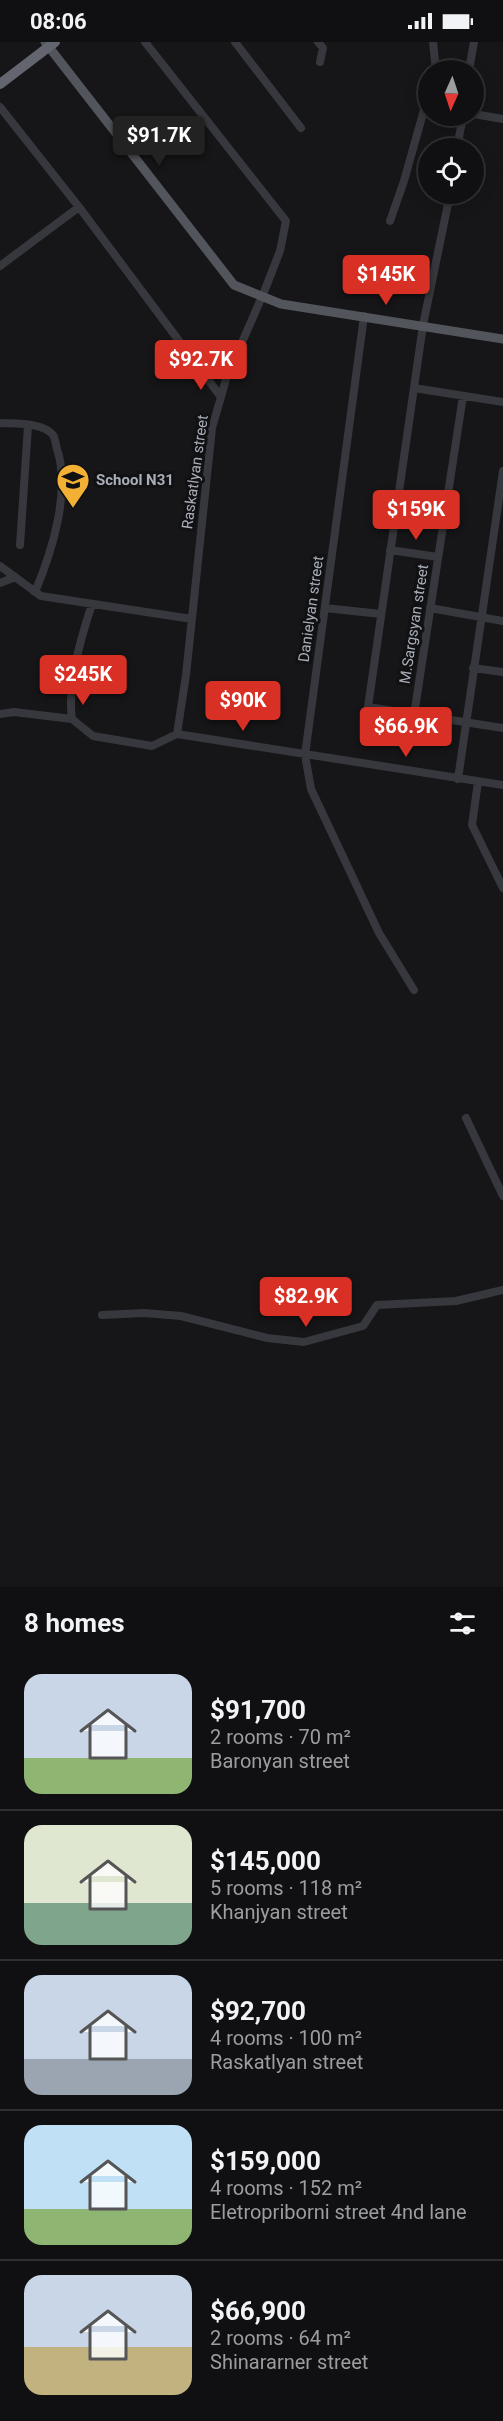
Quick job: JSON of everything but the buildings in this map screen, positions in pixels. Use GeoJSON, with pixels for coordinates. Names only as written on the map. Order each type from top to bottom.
{"type":"FeatureCollection","features":[{"type":"Feature","properties":{"kind":"highway"},"geometry":{"type":"LineString","coordinates":[[0,84],[49,44]]}},
{"type":"Feature","properties":{"kind":"main road"},"geometry":{"type":"LineString","coordinates":[[49,44],[234,285],[281,304],[503,339]]}},
{"type":"Feature","properties":{"kind":"street"},"geometry":{"type":"LineString","coordinates":[[145,42],[286,221],[280,251],[226,379],[221,397]]}},
{"type":"Feature","properties":{"kind":"street"},"geometry":{"type":"LineString","coordinates":[[235,42],[301,128]]}},
{"type":"Feature","properties":{"kind":"street"},"geometry":{"type":"LineString","coordinates":[[318,42],[323,48],[320,62]]}},
{"type":"Feature","properties":{"kind":"street"},"geometry":{"type":"LineString","coordinates":[[433,42],[435,60]]}},
{"type":"Feature","properties":{"kind":"street"},"geometry":{"type":"LineString","coordinates":[[471,60],[474,42]]}},
{"type":"Feature","properties":{"kind":"street","name":"Raskatlyan street"},"geometry":{"type":"LineString","coordinates":[[0,107],[79,207],[221,397],[212,428],[192,619],[177,734]]}},
{"type":"Feature","properties":{"kind":"street"},"geometry":{"type":"LineString","coordinates":[[484,116],[503,119]]}},
{"type":"Feature","properties":{"kind":"street"},"geometry":{"type":"LineString","coordinates":[[390,221],[419,126]]}},
{"type":"Feature","properties":{"kind":"street"},"geometry":{"type":"LineString","coordinates":[[448,204],[423,325],[368,706],[503,728]]}},
{"type":"Feature","properties":{"kind":"street"},"geometry":{"type":"LineString","coordinates":[[0,266],[79,207]]}},
{"type":"Feature","properties":{"kind":"street","name":"Danielyan street"},"geometry":{"type":"LineString","coordinates":[[364,316],[305,755],[311,789],[379,933],[414,990]]}},
{"type":"Feature","properties":{"kind":"street"},"geometry":{"type":"LineString","coordinates":[[414,388],[503,402]]}},
{"type":"Feature","properties":{"kind":"street","name":"M.Sargsyan street"},"geometry":{"type":"LineString","coordinates":[[414,715],[463,396]]}},
{"type":"Feature","properties":{"kind":"street"},"geometry":{"type":"LineString","coordinates":[[0,423],[41,427],[53,435],[62,463],[61,506],[43,573],[35,592]]}},
{"type":"Feature","properties":{"kind":"street"},"geometry":{"type":"LineString","coordinates":[[20,546],[28,426]]}},
{"type":"Feature","properties":{"kind":"street"},"geometry":{"type":"LineString","coordinates":[[458,779],[503,471]]}},
{"type":"Feature","properties":{"kind":"street"},"geometry":{"type":"LineString","coordinates":[[390,550],[438,557]]}},
{"type":"Feature","properties":{"kind":"street"},"geometry":{"type":"LineString","coordinates":[[0,566],[41,596],[192,619]]}},
{"type":"Feature","properties":{"kind":"street"},"geometry":{"type":"LineString","coordinates":[[0,583],[15,577]]}},
{"type":"Feature","properties":{"kind":"street"},"geometry":{"type":"LineString","coordinates":[[72,719],[69,700],[85,628],[93,604]]}},
{"type":"Feature","properties":{"kind":"street"},"geometry":{"type":"LineString","coordinates":[[325,608],[381,614]]}},
{"type":"Feature","properties":{"kind":"street"},"geometry":{"type":"LineString","coordinates":[[430,608],[503,621]]}},
{"type":"Feature","properties":{"kind":"street"},"geometry":{"type":"LineString","coordinates":[[474,668],[503,672]]}},
{"type":"Feature","properties":{"kind":"street"},"geometry":{"type":"LineString","coordinates":[[0,714],[14,712],[72,719],[93,736],[152,746],[177,734],[503,785]]}},
{"type":"Feature","properties":{"kind":"street"},"geometry":{"type":"LineString","coordinates":[[478,782],[472,825],[503,888]]}},
{"type":"Feature","properties":{"kind":"street"},"geometry":{"type":"LineString","coordinates":[[466,1118],[503,1196]]}},
{"type":"Feature","properties":{"kind":"street"},"geometry":{"type":"LineString","coordinates":[[102,1315],[144,1313],[181,1316],[267,1338],[304,1342],[363,1326],[377,1305],[456,1301],[503,1290]]}},
{"type":"Feature","properties":{"kind":"place","name":"School N31"},"geometry":{"type":"Point","coordinates":[73,509]}}]}
